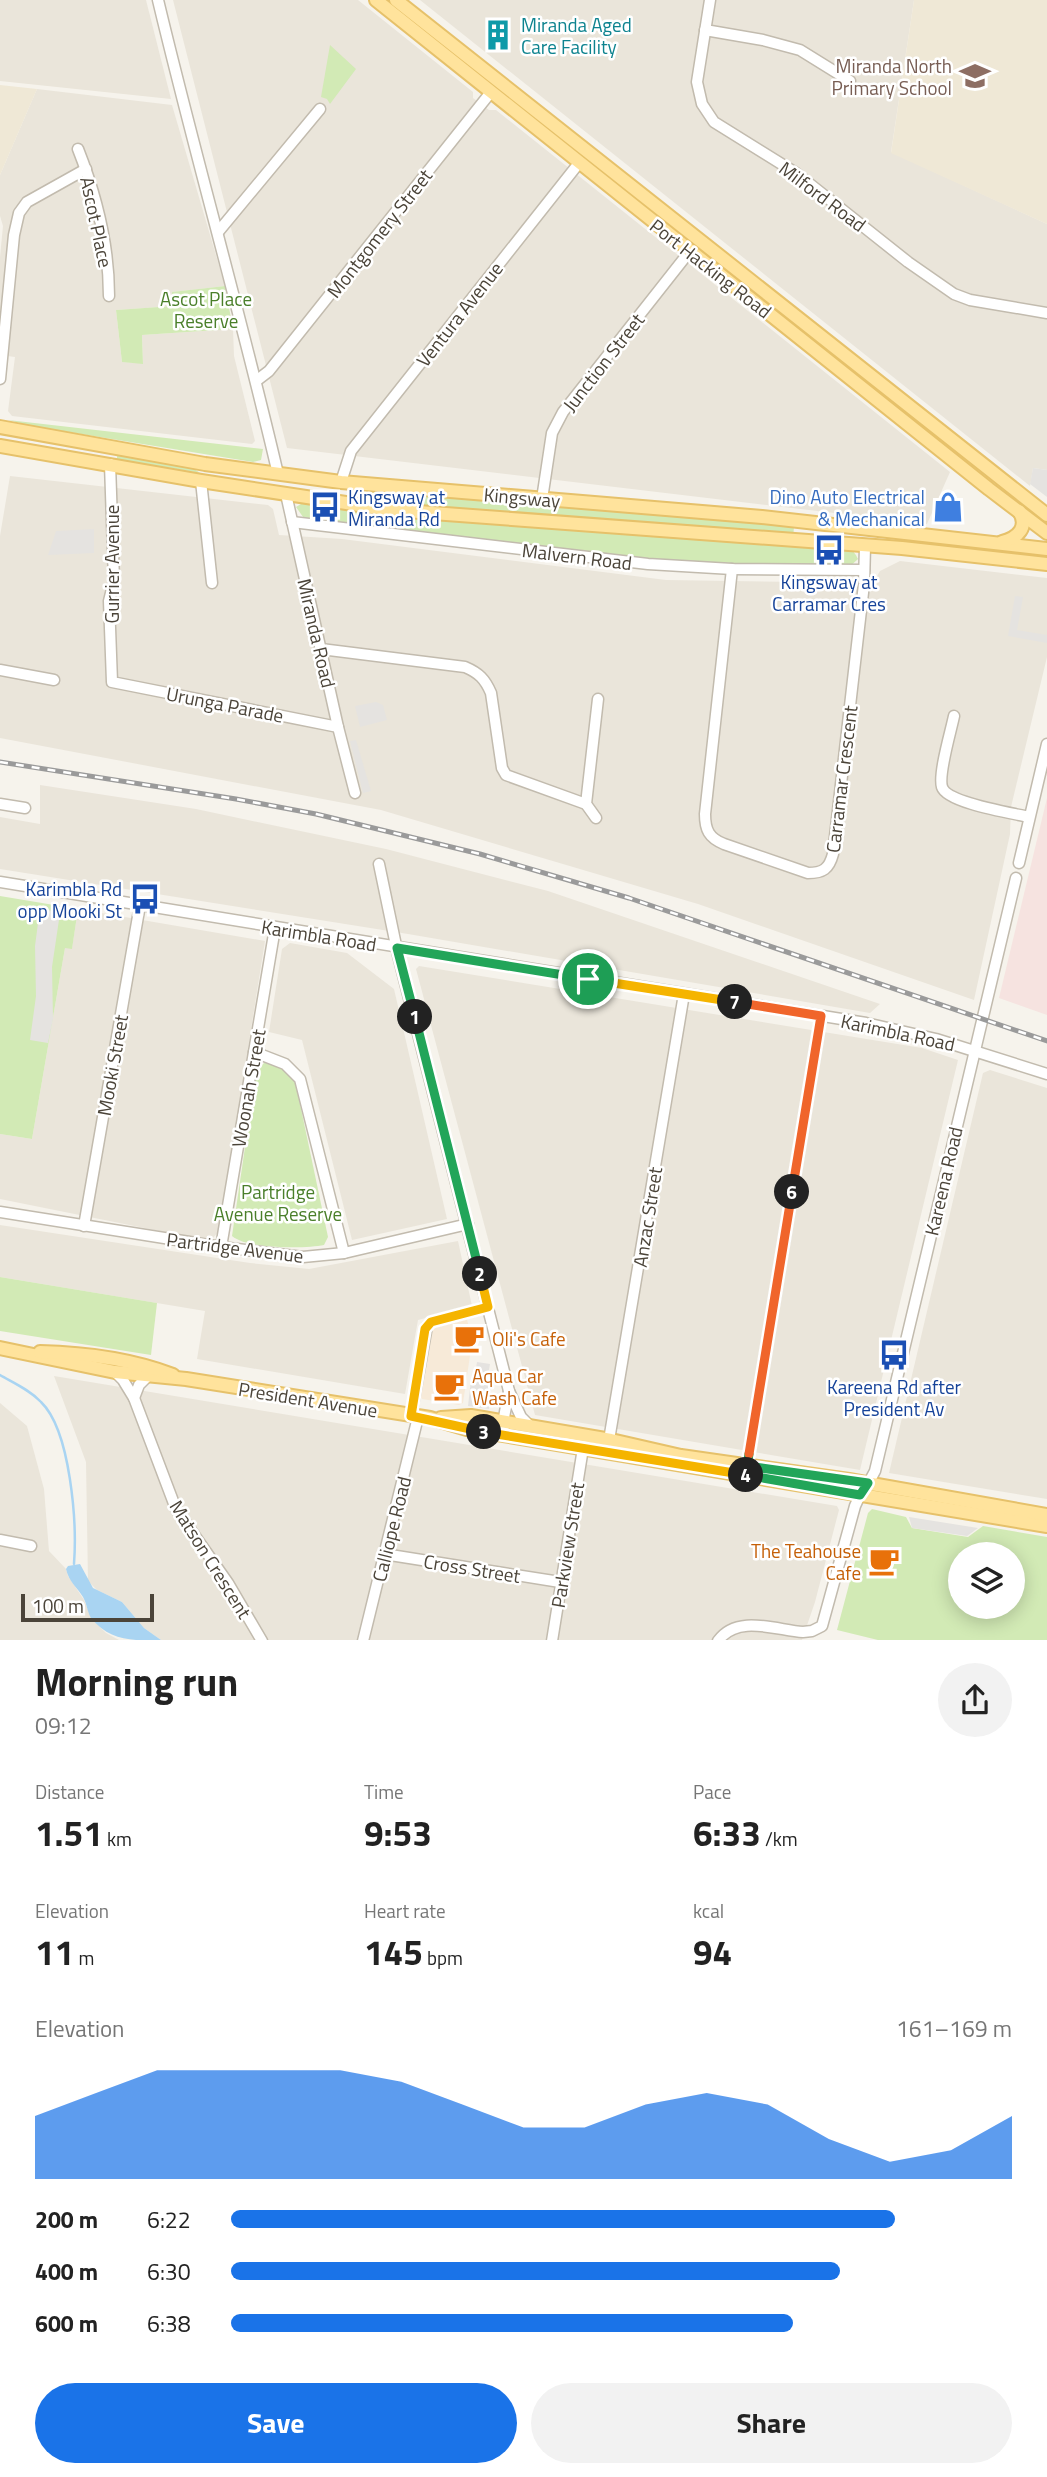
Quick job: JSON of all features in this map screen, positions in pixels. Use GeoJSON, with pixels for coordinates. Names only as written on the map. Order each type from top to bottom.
{"type":"FeatureCollection","features":[{"type":"Feature","properties":{"kind":"main road","name":"Port Hacking Road"},"geometry":{"type":"LineString","coordinates":[[376,0],[588,152],[1047,515]]}},
{"type":"Feature","properties":{"kind":"main road","name":"Port Hacking Road"},"geometry":{"type":"LineString","coordinates":[[396,0],[579,163],[1047,533]]}},
{"type":"Feature","properties":{"kind":"main road","name":"Ventura Avenue"},"geometry":{"type":"LineString","coordinates":[[579,163],[588,152]]}},
{"type":"Feature","properties":{"kind":"main road","name":"Junction Street"},"geometry":{"type":"LineString","coordinates":[[690,251],[698,239]]}},
{"type":"Feature","properties":{"kind":"main road","name":"Kingsway"},"geometry":{"type":"LineString","coordinates":[[0,428],[205,464],[341,482],[867,528],[1047,549]]}},
{"type":"Feature","properties":{"kind":"main road","name":"Kingsway"},"geometry":{"type":"LineString","coordinates":[[0,446],[201,481],[392,510],[865,546],[1047,564]]}},
{"type":"Feature","properties":{"kind":"main road","name":"Gurrier Avenue"},"geometry":{"type":"LineString","coordinates":[[110,446],[110,464]]}},
{"type":"Feature","properties":{"kind":"main road","name":"Miranda Road"},"geometry":{"type":"LineString","coordinates":[[278,474],[286,494]]}},
{"type":"Feature","properties":{"kind":"main road"},"geometry":{"type":"LineString","coordinates":[[991,543],[1009,540],[1020,534],[1024,521],[1019,511]]}},
{"type":"Feature","properties":{"kind":"main road"},"geometry":{"type":"LineString","coordinates":[[865,546],[867,528]]}},
{"type":"Feature","properties":{"kind":"main road","name":"President Avenue"},"geometry":{"type":"LineString","coordinates":[[0,1348],[61,1363],[147,1377],[186,1379],[420,1417],[467,1429],[609,1440],[681,1456],[868,1483],[1047,1516]]}},
{"type":"Feature","properties":{"kind":"main road","name":"President Avenue"},"geometry":{"type":"LineString","coordinates":[[15,1351],[65,1353],[125,1362],[149,1366],[186,1379]]}},
{"type":"Feature","properties":{"kind":"main road","name":"President Avenue"},"geometry":{"type":"LineString","coordinates":[[420,1417],[471,1416],[530,1426],[583,1448],[1047,1527]]}},
{"type":"Feature","properties":{"kind":"main road"},"geometry":{"type":"LineString","coordinates":[[860,1495],[868,1483]]}},
{"type":"Feature","properties":{"kind":"street"},"geometry":{"type":"LineString","coordinates":[[158,0],[278,474]]}},
{"type":"Feature","properties":{"kind":"street","name":"Milford Road"},"geometry":{"type":"LineString","coordinates":[[710,0],[697,82],[702,104],[714,122],[796,173],[908,262],[954,294],[970,300],[1047,313]]}},
{"type":"Feature","properties":{"kind":"street"},"geometry":{"type":"LineString","coordinates":[[705,30],[800,50],[850,81]]}},
{"type":"Feature","properties":{"kind":"street","name":"Montgomery Street"},"geometry":{"type":"LineString","coordinates":[[256,381],[269,372],[495,87]]}},
{"type":"Feature","properties":{"kind":"street"},"geometry":{"type":"LineString","coordinates":[[218,232],[320,109]]}},
{"type":"Feature","properties":{"kind":"street","name":"Ascot Place"},"geometry":{"type":"LineString","coordinates":[[78,149],[96,198],[109,268],[109,296]]}},
{"type":"Feature","properties":{"kind":"street","name":"Ventura Avenue"},"geometry":{"type":"LineString","coordinates":[[341,482],[351,451],[579,163]]}},
{"type":"Feature","properties":{"kind":"street"},"geometry":{"type":"LineString","coordinates":[[0,379],[14,235],[19,213],[27,202],[86,169]]}},
{"type":"Feature","properties":{"kind":"street","name":"Junction Street"},"geometry":{"type":"LineString","coordinates":[[542,499],[552,433],[563,412],[690,251]]}},
{"type":"Feature","properties":{"kind":"street","name":"Gurrier Avenue"},"geometry":{"type":"LineString","coordinates":[[110,464],[114,581],[109,601],[112,682]]}},
{"type":"Feature","properties":{"kind":"street"},"geometry":{"type":"LineString","coordinates":[[201,481],[212,583]]}},
{"type":"Feature","properties":{"kind":"street","name":"Miranda Road"},"geometry":{"type":"LineString","coordinates":[[286,494],[355,793]]}},
{"type":"Feature","properties":{"kind":"street","name":"Malvern Road"},"geometry":{"type":"LineString","coordinates":[[292,523],[648,564],[732,569],[864,570]]}},
{"type":"Feature","properties":{"kind":"street","name":"Carramar Crescent"},"geometry":{"type":"LineString","coordinates":[[732,569],[705,814],[708,833],[713,840],[724,844],[808,873],[819,873],[830,866],[833,855],[865,546]]}},
{"type":"Feature","properties":{"kind":"street"},"geometry":{"type":"LineString","coordinates":[[321,649],[465,667],[477,672],[491,693],[502,768],[506,775],[586,804],[596,818]]}},
{"type":"Feature","properties":{"kind":"street"},"geometry":{"type":"LineString","coordinates":[[0,670],[54,680]]}},
{"type":"Feature","properties":{"kind":"street","name":"Urunga Parade"},"geometry":{"type":"LineString","coordinates":[[112,682],[338,727]]}},
{"type":"Feature","properties":{"kind":"street"},"geometry":{"type":"LineString","coordinates":[[586,804],[598,699]]}},
{"type":"Feature","properties":{"kind":"street"},"geometry":{"type":"LineString","coordinates":[[954,716],[942,785],[945,793],[960,800],[1029,817],[1047,744]]}},
{"type":"Feature","properties":{"kind":"street"},"geometry":{"type":"LineString","coordinates":[[0,804],[25,808]]}},
{"type":"Feature","properties":{"kind":"street","name":"Kareena Road"},"geometry":{"type":"LineString","coordinates":[[868,1483],[878,1457],[1016,878],[1025,872],[1019,863],[1029,817]]}},
{"type":"Feature","properties":{"kind":"street"},"geometry":{"type":"LineString","coordinates":[[379,864],[397,948],[509,1391],[521,1417],[530,1426]]}},
{"type":"Feature","properties":{"kind":"street","name":"Karimbla Road"},"geometry":{"type":"LineString","coordinates":[[0,882],[821,1016],[925,1036],[1047,1074]]}},
{"type":"Feature","properties":{"kind":"street","name":"Mooki Street"},"geometry":{"type":"LineString","coordinates":[[84,1226],[140,905]]}},
{"type":"Feature","properties":{"kind":"street","name":"Woonah Street"},"geometry":{"type":"LineString","coordinates":[[221,1247],[275,928]]}},
{"type":"Feature","properties":{"kind":"street","name":"Anzac Street"},"geometry":{"type":"LineString","coordinates":[[609,1440],[684,994]]}},
{"type":"Feature","properties":{"kind":"street"},"geometry":{"type":"LineString","coordinates":[[747,1466],[821,1016]]}},
{"type":"Feature","properties":{"kind":"street"},"geometry":{"type":"LineString","coordinates":[[254,1052],[285,1064],[302,1082],[344,1253]]}},
{"type":"Feature","properties":{"kind":"street","name":"Partridge Avenue"},"geometry":{"type":"LineString","coordinates":[[0,1212],[289,1256],[344,1253],[468,1224]]}},
{"type":"Feature","properties":{"kind":"street","name":"Calliope Road"},"geometry":{"type":"LineString","coordinates":[[363,1640],[420,1417],[425,1329],[428,1323],[488,1307]]}},
{"type":"Feature","properties":{"kind":"street","name":"Matson Crescent"},"geometry":{"type":"LineString","coordinates":[[115,1372],[134,1398],[176,1509],[228,1583],[262,1640]]}},
{"type":"Feature","properties":{"kind":"street"},"geometry":{"type":"LineString","coordinates":[[134,1398],[139,1385],[147,1377]]}},
{"type":"Feature","properties":{"kind":"street"},"geometry":{"type":"LineString","coordinates":[[509,1391],[504,1427],[508,1430],[552,1436]]}},
{"type":"Feature","properties":{"kind":"street","name":"Parkview Street"},"geometry":{"type":"LineString","coordinates":[[552,1640],[583,1448]]}},
{"type":"Feature","properties":{"kind":"street"},"geometry":{"type":"LineString","coordinates":[[718,1640],[730,1629],[743,1625],[803,1632],[822,1626],[860,1495]]}},
{"type":"Feature","properties":{"kind":"street"},"geometry":{"type":"LineString","coordinates":[[0,1540],[31,1546]]}},
{"type":"Feature","properties":{"kind":"street","name":"Cross Street"},"geometry":{"type":"LineString","coordinates":[[384,1553],[560,1582]]}},
{"type":"Feature","properties":{"kind":"shaded area"},"geometry":{"type":"Polygon","coordinates":[[[0,0],[146,0],[171,99],[0,81],[0,0]]]}},
{"type":"Feature","properties":{"kind":"shaded area"},"geometry":{"type":"Polygon","coordinates":[[[173,0],[358,0],[473,92],[473,98],[489,110],[496,110],[950,472],[927,524],[287,448],[173,0]]]}},
{"type":"Feature","properties":{"kind":"shaded area"},"geometry":{"type":"Polygon","coordinates":[[[420,0],[914,0],[891,152],[1047,224],[1047,470],[1033,468],[1030,486],[420,0]]]}},
{"type":"Feature","properties":{"kind":"shaded area","name":"Miranda North Primary School"},"geometry":{"type":"Polygon","coordinates":[[[914,0],[1047,0],[1047,224],[891,153],[914,0]]]}},
{"type":"Feature","properties":{"kind":"shaded area"},"geometry":{"type":"Polygon","coordinates":[[[0,85],[37,89],[0,175],[0,85]]]}},
{"type":"Feature","properties":{"kind":"shaded area"},"geometry":{"type":"Polygon","coordinates":[[[37,89],[172,105],[225,286],[173,292],[174,306],[116,310],[122,362],[143,363],[142,335],[233,329],[234,356],[255,441],[252,444],[12,416],[8,411],[15,357],[0,355],[0,257],[3,226],[0,216],[0,175],[37,89]]]}},
{"type":"Feature","properties":{"kind":"shaded area"},"geometry":{"type":"Polygon","coordinates":[[[1033,468],[1047,470],[1047,497],[1030,484],[1033,468]]]}},
{"type":"Feature","properties":{"kind":"shaded area"},"geometry":{"type":"Polygon","coordinates":[[[10,476],[268,505],[273,509],[279,535],[342,539],[666,580],[873,583],[880,571],[900,561],[1047,578],[1047,657],[1011,807],[1010,834],[974,1000],[698,904],[381,810],[0,738],[0,536],[10,476]]]}},
{"type":"Feature","properties":{"kind":"shaded area"},"geometry":{"type":"Polygon","coordinates":[[[94,529],[94,553],[48,555],[56,531],[94,529]]]}},
{"type":"Feature","properties":{"kind":"shaded area"},"geometry":{"type":"Polygon","coordinates":[[[1015,596],[1023,597],[1017,630],[1047,635],[1047,643],[1008,636],[1015,596]]]}},
{"type":"Feature","properties":{"kind":"shaded area"},"geometry":{"type":"Polygon","coordinates":[[[376,702],[383,705],[387,720],[360,727],[355,706],[376,702]]]}},
{"type":"Feature","properties":{"kind":"shaded area"},"geometry":{"type":"Polygon","coordinates":[[[356,740],[371,791],[363,793],[350,741],[356,740]]]}},
{"type":"Feature","properties":{"kind":"shaded area"},"geometry":{"type":"Polygon","coordinates":[[[40,785],[196,809],[386,849],[548,891],[880,1004],[870,1013],[408,934],[0,869],[0,817],[40,824],[40,785]]]}},
{"type":"Feature","properties":{"kind":"shaded area"},"geometry":{"type":"Polygon","coordinates":[[[1047,798],[1047,1015],[999,998],[1047,798]]]}},
{"type":"Feature","properties":{"kind":"shaded area"},"geometry":{"type":"Polygon","coordinates":[[[40,908],[60,913],[52,967],[53,1019],[48,1043],[30,1040],[36,996],[35,946],[40,908]]]}},
{"type":"Feature","properties":{"kind":"shaded area"},"geometry":{"type":"Polygon","coordinates":[[[78,909],[265,941],[219,1231],[213,1238],[204,1240],[0,1199],[0,1134],[32,1139],[65,948],[72,948],[78,909]]]}},
{"type":"Feature","properties":{"kind":"shaded area"},"geometry":{"type":"Polygon","coordinates":[[[290,943],[347,953],[394,989],[447,1219],[352,1240],[302,1040],[269,1032],[282,949],[290,943]]]}},
{"type":"Feature","properties":{"kind":"shaded area"},"geometry":{"type":"Polygon","coordinates":[[[419,966],[922,1048],[958,1060],[860,1470],[535,1415],[416,969],[419,966]]]}},
{"type":"Feature","properties":{"kind":"shaded area"},"geometry":{"type":"Polygon","coordinates":[[[990,1070],[1047,1088],[1047,1499],[889,1473],[983,1073],[990,1070]]]}},
{"type":"Feature","properties":{"kind":"shaded area"},"geometry":{"type":"Polygon","coordinates":[[[0,1225],[250,1263],[309,1269],[458,1241],[472,1306],[418,1320],[405,1394],[197,1359],[205,1311],[0,1277],[0,1225]]]}},
{"type":"Feature","properties":{"kind":"shaded area"},"geometry":{"type":"Polygon","coordinates":[[[467,1319],[472,1342],[463,1403],[459,1405],[422,1399],[420,1395],[431,1329],[467,1319]]]}},
{"type":"Feature","properties":{"kind":"shaded area"},"geometry":{"type":"Polygon","coordinates":[[[477,1362],[490,1364],[489,1370],[493,1370],[489,1409],[468,1406],[471,1380],[474,1380],[477,1362]]]}},
{"type":"Feature","properties":{"kind":"shaded area"},"geometry":{"type":"Polygon","coordinates":[[[54,1376],[837,1506],[839,1510],[815,1602],[802,1640],[161,1640],[144,1628],[122,1602],[97,1590],[88,1581],[86,1462],[54,1376]]]}},
{"type":"Feature","properties":{"kind":"shaded area"},"geometry":{"type":"Polygon","coordinates":[[[0,1403],[27,1426],[44,1489],[49,1551],[66,1569],[92,1619],[106,1633],[119,1640],[0,1640],[0,1403]]]}},
{"type":"Feature","properties":{"kind":"shaded area"},"geometry":{"type":"Polygon","coordinates":[[[909,1517],[978,1528],[967,1536],[912,1528],[909,1517]]]}},
{"type":"Feature","properties":{"kind":"green space"},"geometry":{"type":"Polygon","coordinates":[[[330,45],[356,69],[330,104],[327,99],[321,97],[330,45]]]}},
{"type":"Feature","properties":{"kind":"green space","name":"Ascot Place Reserve"},"geometry":{"type":"Polygon","coordinates":[[[225,286],[233,329],[142,335],[143,364],[122,362],[116,310],[173,306],[172,292],[225,286]]]}},
{"type":"Feature","properties":{"kind":"green space"},"geometry":{"type":"Polygon","coordinates":[[[8,420],[263,449],[261,460],[253,462],[8,420]]]}},
{"type":"Feature","properties":{"kind":"green space"},"geometry":{"type":"Polygon","coordinates":[[[117,456],[173,462],[200,473],[117,459],[117,456]]]}},
{"type":"Feature","properties":{"kind":"green space"},"geometry":{"type":"Polygon","coordinates":[[[365,484],[794,526],[793,540],[839,544],[854,552],[858,559],[846,570],[732,569],[308,524],[296,507],[311,498],[408,510],[364,498],[365,484]]]}},
{"type":"Feature","properties":{"kind":"green space"},"geometry":{"type":"Polygon","coordinates":[[[0,896],[78,909],[72,949],[65,948],[32,1139],[0,1134],[0,896]]]}},
{"type":"Feature","properties":{"kind":"green space","name":"Partridge Avenue Reserve"},"geometry":{"type":"Polygon","coordinates":[[[266,1062],[284,1069],[296,1085],[328,1237],[324,1245],[263,1246],[232,1236],[256,1072],[258,1067],[266,1062]]]}},
{"type":"Feature","properties":{"kind":"green space"},"geometry":{"type":"Polygon","coordinates":[[[0,1277],[157,1303],[151,1355],[0,1331],[0,1277]]]}},
{"type":"Feature","properties":{"kind":"green space"},"geometry":{"type":"Polygon","coordinates":[[[872,1509],[906,1517],[912,1528],[968,1537],[983,1526],[1047,1537],[1047,1640],[878,1640],[837,1630],[868,1513],[872,1509]]]}},
{"type":"Feature","properties":{"kind":"water"},"geometry":{"type":"Polygon","coordinates":[[[80,1564],[93,1588],[122,1602],[144,1628],[161,1640],[122,1638],[98,1626],[67,1574],[68,1566],[80,1564]]]}},
{"type":"Feature","properties":{"kind":"waterway"},"geometry":{"type":"LineString","coordinates":[[0,1375],[27,1390],[41,1402],[59,1434],[73,1503],[74,1564]]}},
{"type":"Feature","properties":{"kind":"railway"},"geometry":{"type":"LineString","coordinates":[[0,762],[316,814],[480,854],[629,898],[1047,1041]]}},
{"type":"Feature","properties":{"kind":"place","name":"Miranda Aged Care Facility"},"geometry":{"type":"Point","coordinates":[498,35]}},
{"type":"Feature","properties":{"kind":"place","name":"Miranda North Primary School"},"geometry":{"type":"Point","coordinates":[975,76]}},
{"type":"Feature","properties":{"kind":"place","name":"Kingsway at Miranda Rd"},"geometry":{"type":"Point","coordinates":[325,507]}},
{"type":"Feature","properties":{"kind":"place","name":"Dino Auto Electrical & Mechanical"},"geometry":{"type":"Point","coordinates":[948,507]}},
{"type":"Feature","properties":{"kind":"place","name":"Kingsway at Carramar Cres"},"geometry":{"type":"Point","coordinates":[829,550]}},
{"type":"Feature","properties":{"kind":"place","name":"Karimbla Rd opp Mooki St"},"geometry":{"type":"Point","coordinates":[145,899]}},
{"type":"Feature","properties":{"kind":"place","name":"Oli's Cafe"},"geometry":{"type":"Point","coordinates":[469,1338]}},
{"type":"Feature","properties":{"kind":"place","name":"Kareena Rd after President Av"},"geometry":{"type":"Point","coordinates":[894,1355]}},
{"type":"Feature","properties":{"kind":"place","name":"Aqua Car Wash Cafe"},"geometry":{"type":"Point","coordinates":[449,1386]}},
{"type":"Feature","properties":{"kind":"place","name":"The Teahouse Cafe"},"geometry":{"type":"Point","coordinates":[884,1561]}},
{"type":"Feature","properties":{"kind":"route"},"geometry":{"type":"LineString","coordinates":[[397,948],[588,979],[821,1016],[747,1466],[868,1483],[860,1495],[467,1429],[430,1418],[411,1416],[428,1323],[488,1307],[397,948]]}}]}
